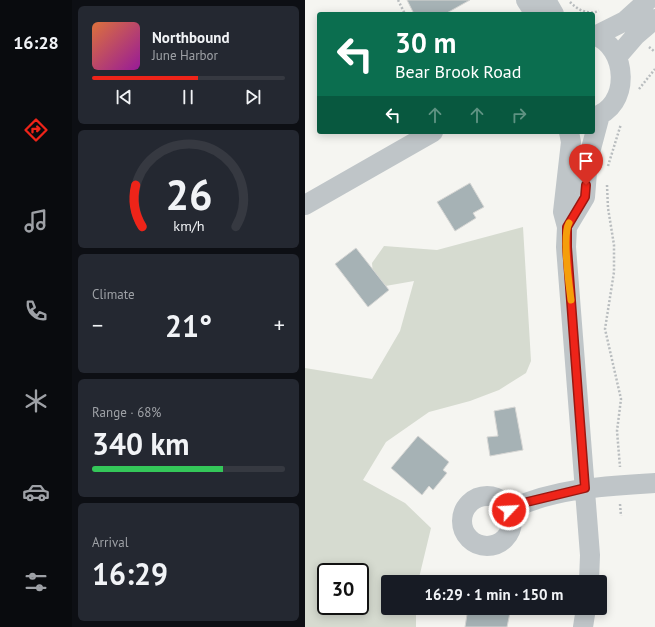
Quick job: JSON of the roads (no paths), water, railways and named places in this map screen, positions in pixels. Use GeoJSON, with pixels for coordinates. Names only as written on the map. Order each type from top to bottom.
{"type":"FeatureCollection","features":[{"type":"Feature","properties":{"kind":"street"},"geometry":{"type":"LineString","coordinates":[[526,0],[534,12]]}},
{"type":"Feature","properties":{"kind":"street"},"geometry":{"type":"LineString","coordinates":[[547,0],[553,12]]}},
{"type":"Feature","properties":{"kind":"street"},"geometry":{"type":"LineString","coordinates":[[595,36],[625,21],[648,0]]}},
{"type":"Feature","properties":{"kind":"street"},"geometry":{"type":"LineString","coordinates":[[617,57],[636,35],[655,19]]}},
{"type":"Feature","properties":{"kind":"street"},"geometry":{"type":"LineString","coordinates":[[595,37],[609,44],[617,57],[621,71],[621,86],[615,99],[596,116]]}},
{"type":"Feature","properties":{"kind":"street"},"geometry":{"type":"LineString","coordinates":[[307,198],[429,134]]}},
{"type":"Feature","properties":{"kind":"street"},"geometry":{"type":"LineString","coordinates":[[569,134],[571,142],[563,212],[567,227],[567,247],[590,555],[589,575]]}},
{"type":"Feature","properties":{"kind":"street"},"geometry":{"type":"LineString","coordinates":[[567,227],[585,197],[588,160],[593,134]]}},
{"type":"Feature","properties":{"kind":"street"},"geometry":{"type":"LineString","coordinates":[[509,510],[527,502],[585,488],[655,483]]}},
{"type":"Feature","properties":{"kind":"street"},"geometry":{"type":"LineString","coordinates":[[583,627],[585,615]]}}]}
